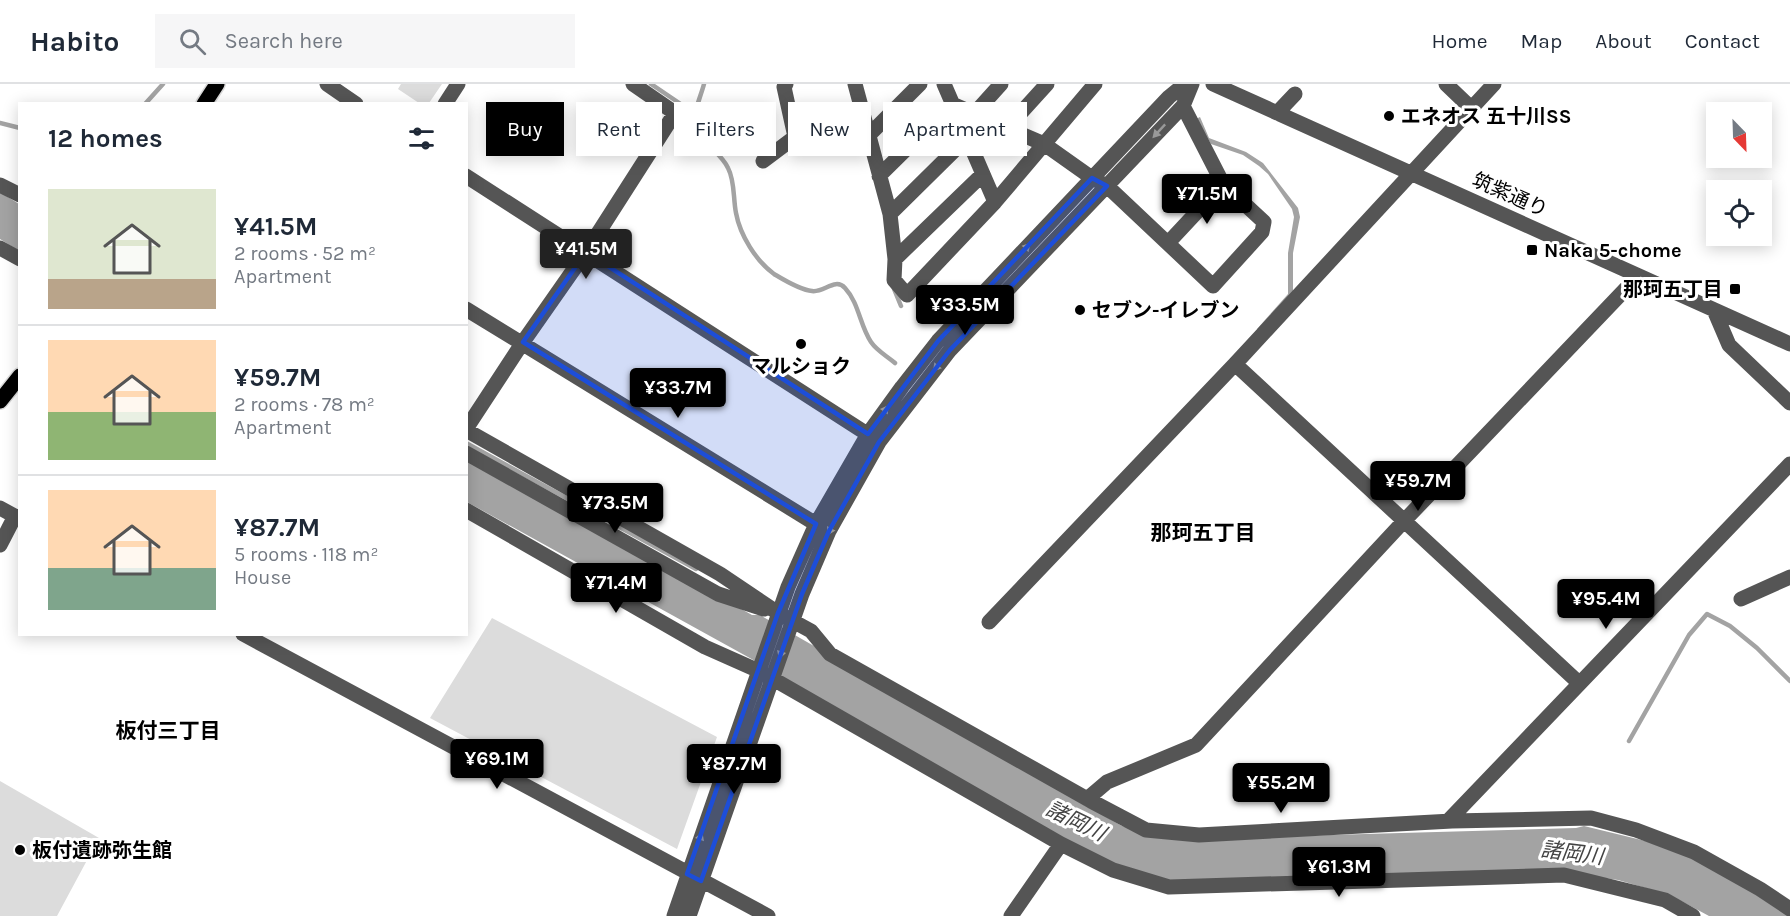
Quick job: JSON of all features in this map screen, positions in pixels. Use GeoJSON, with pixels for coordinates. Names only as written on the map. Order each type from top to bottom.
{"type":"FeatureCollection","features":[{"type":"Feature","properties":{"kind":"main road"},"geometry":{"type":"LineString","coordinates":[[205,102],[217,84]]}},
{"type":"Feature","properties":{"kind":"main road"},"geometry":{"type":"LineString","coordinates":[[0,401],[17,385]]}},
{"type":"Feature","properties":{"kind":"street"},"geometry":{"type":"LineString","coordinates":[[327,84],[353,102]]}},
{"type":"Feature","properties":{"kind":"street"},"geometry":{"type":"LineString","coordinates":[[445,102],[458,84]]}},
{"type":"Feature","properties":{"kind":"street"},"geometry":{"type":"LineString","coordinates":[[633,84],[674,112]]}},
{"type":"Feature","properties":{"kind":"street"},"geometry":{"type":"LineString","coordinates":[[786,84],[784,87],[788,105]]}},
{"type":"Feature","properties":{"kind":"street"},"geometry":{"type":"LineString","coordinates":[[857,90],[870,84]]}},
{"type":"Feature","properties":{"kind":"street"},"geometry":{"type":"LineString","coordinates":[[871,133],[920,84]]}},
{"type":"Feature","properties":{"kind":"street"},"geometry":{"type":"LineString","coordinates":[[985,102],[1001,84]]}},
{"type":"Feature","properties":{"kind":"street"},"geometry":{"type":"LineString","coordinates":[[1027,106],[1047,84]]}},
{"type":"Feature","properties":{"kind":"street"},"geometry":{"type":"LineString","coordinates":[[871,143],[890,214],[895,259],[894,280],[907,295],[995,202],[1095,84]]}},
{"type":"Feature","properties":{"kind":"street"},"geometry":{"type":"LineString","coordinates":[[689,916],[694,878],[760,668],[874,438],[902,387],[938,341],[1169,97],[1185,84]]}},
{"type":"Feature","properties":{"kind":"street"},"geometry":{"type":"LineString","coordinates":[[674,916],[694,878],[772,680],[785,617],[816,524],[874,438],[950,350],[1183,106],[1192,84]]}},
{"type":"Feature","properties":{"kind":"street","name":"筑紫通り"},"geometry":{"type":"LineString","coordinates":[[1213,84],[1790,344]]}},
{"type":"Feature","properties":{"kind":"street"},"geometry":{"type":"LineString","coordinates":[[1446,84],[1471,108]]}},
{"type":"Feature","properties":{"kind":"street"},"geometry":{"type":"LineString","coordinates":[[989,622],[1235,364],[1494,84]]}},
{"type":"Feature","properties":{"kind":"street"},"geometry":{"type":"LineString","coordinates":[[879,176],[950,91],[961,102]]}},
{"type":"Feature","properties":{"kind":"street"},"geometry":{"type":"LineString","coordinates":[[1277,113],[1295,94]]}},
{"type":"Feature","properties":{"kind":"street"},"geometry":{"type":"LineString","coordinates":[[1027,137],[1044,144],[1107,186],[1213,286],[1262,232],[1264,222],[1223,184],[1183,106]]}},
{"type":"Feature","properties":{"kind":"street"},"geometry":{"type":"LineString","coordinates":[[468,427],[523,342],[586,252],[674,115]]}},
{"type":"Feature","properties":{"kind":"street"},"geometry":{"type":"LineString","coordinates":[[763,161],[788,142]]}},
{"type":"Feature","properties":{"kind":"street"},"geometry":{"type":"LineString","coordinates":[[890,214],[949,156]]}},
{"type":"Feature","properties":{"kind":"street"},"geometry":{"type":"LineString","coordinates":[[975,156],[995,202]]}},
{"type":"Feature","properties":{"kind":"street"},"geometry":{"type":"LineString","coordinates":[[895,259],[983,174]]}},
{"type":"Feature","properties":{"kind":"street"},"geometry":{"type":"LineString","coordinates":[[468,177],[874,438]]}},
{"type":"Feature","properties":{"kind":"street"},"geometry":{"type":"LineString","coordinates":[[1167,243],[1223,184]]}},
{"type":"Feature","properties":{"kind":"street"},"geometry":{"type":"LineString","coordinates":[[0,185],[18,194]]}},
{"type":"Feature","properties":{"kind":"street"},"geometry":{"type":"LineString","coordinates":[[0,248],[18,258]]}},
{"type":"Feature","properties":{"kind":"street"},"geometry":{"type":"LineString","coordinates":[[1087,799],[1107,782],[1196,745],[1404,521],[1638,276]]}},
{"type":"Feature","properties":{"kind":"street"},"geometry":{"type":"LineString","coordinates":[[468,310],[816,524]]}},
{"type":"Feature","properties":{"kind":"street"},"geometry":{"type":"LineString","coordinates":[[1714,310],[1729,345],[1790,403]]}},
{"type":"Feature","properties":{"kind":"street"},"geometry":{"type":"LineString","coordinates":[[1235,364],[1579,683]]}},
{"type":"Feature","properties":{"kind":"street"},"geometry":{"type":"LineString","coordinates":[[468,431],[720,574],[810,631],[830,654],[1146,830],[1199,835],[1448,821],[1592,818],[1636,830],[1694,852],[1790,909]]}},
{"type":"Feature","properties":{"kind":"street"},"geometry":{"type":"LineString","coordinates":[[468,454],[718,594],[785,617]]}},
{"type":"Feature","properties":{"kind":"street"},"geometry":{"type":"LineString","coordinates":[[1448,821],[1790,464]]}},
{"type":"Feature","properties":{"kind":"street"},"geometry":{"type":"LineString","coordinates":[[0,508],[17,517],[0,545]]}},
{"type":"Feature","properties":{"kind":"street"},"geometry":{"type":"LineString","coordinates":[[468,511],[705,646],[760,668],[772,680],[1061,844],[1113,870],[1169,886],[1564,874],[1665,900],[1693,916]]}},
{"type":"Feature","properties":{"kind":"street"},"geometry":{"type":"LineString","coordinates":[[1741,599],[1790,577]]}},
{"type":"Feature","properties":{"kind":"street"},"geometry":{"type":"LineString","coordinates":[[247,636],[768,916]]}},
{"type":"Feature","properties":{"kind":"street"},"geometry":{"type":"LineString","coordinates":[[1011,916],[1061,844]]}},
{"type":"Feature","properties":{"kind":"highlighted area"},"geometry":{"type":"Polygon","coordinates":[[[1092,178],[1107,186],[950,350],[879,442],[829,531],[802,594],[701,881],[687,874],[778,613],[816,524],[523,342],[586,252],[868,434],[938,341],[1092,178]]]}},
{"type":"Feature","properties":{"kind":"shaded area"},"geometry":{"type":"Polygon","coordinates":[[[401,84],[442,84],[430,102],[418,102],[398,89],[401,84]]]}},
{"type":"Feature","properties":{"kind":"shaded area"},"geometry":{"type":"Polygon","coordinates":[[[492,618],[717,737],[677,849],[430,718],[492,618]]]}},
{"type":"Feature","properties":{"kind":"shaded area"},"geometry":{"type":"Polygon","coordinates":[[[0,781],[99,838],[57,916],[0,916],[0,781]]]}},
{"type":"Feature","properties":{"kind":"water"},"geometry":{"type":"Polygon","coordinates":[[[1200,117],[1209,138],[1246,152],[1263,163],[1298,208],[1300,217],[1293,253],[1293,294],[1259,332],[1257,329],[1288,294],[1288,253],[1294,217],[1292,209],[1268,174],[1259,166],[1243,155],[1211,144],[1196,119],[1200,117]]]}},
{"type":"Feature","properties":{"kind":"water"},"geometry":{"type":"Polygon","coordinates":[[[0,192],[18,203],[18,250],[0,239],[0,192]]]}},
{"type":"Feature","properties":{"kind":"water","name":"諸岡川"},"geometry":{"type":"Polygon","coordinates":[[[468,456],[752,615],[760,615],[814,646],[827,657],[1122,826],[1140,829],[1294,836],[1584,826],[1662,845],[1709,865],[1790,916],[1709,916],[1656,891],[1618,880],[1578,874],[1161,881],[1099,860],[748,657],[468,503],[468,456]]]}},
{"type":"Feature","properties":{"kind":"waterway"},"geometry":{"type":"LineString","coordinates":[[147,102],[163,84]]}},
{"type":"Feature","properties":{"kind":"waterway"},"geometry":{"type":"LineString","coordinates":[[651,84],[678,102]]}},
{"type":"Feature","properties":{"kind":"waterway"},"geometry":{"type":"LineString","coordinates":[[704,84],[696,109],[695,124],[701,136],[728,168],[732,178],[738,221],[755,255],[767,269],[802,289],[816,291],[837,284],[845,288],[850,294],[871,342],[895,363]]}},
{"type":"Feature","properties":{"kind":"waterway"},"geometry":{"type":"LineString","coordinates":[[0,123],[18,128]]}},
{"type":"Feature","properties":{"kind":"waterway"},"geometry":{"type":"LineString","coordinates":[[894,289],[901,306]]}},
{"type":"Feature","properties":{"kind":"waterway"},"geometry":{"type":"LineString","coordinates":[[468,444],[696,569]]}},
{"type":"Feature","properties":{"kind":"waterway"},"geometry":{"type":"LineString","coordinates":[[1629,741],[1689,635],[1707,614],[1730,626],[1757,648],[1790,681]]}},
{"type":"Feature","properties":{"kind":"place","name":"エネオス 五十川SS"},"geometry":{"type":"Point","coordinates":[1389,116]}},
{"type":"Feature","properties":{"kind":"place","name":"Naka 5-chome"},"geometry":{"type":"Point","coordinates":[1532,250]}},
{"type":"Feature","properties":{"kind":"place","name":"那珂五丁目"},"geometry":{"type":"Point","coordinates":[1735,289]}},
{"type":"Feature","properties":{"kind":"place","name":"セブン-イレブン"},"geometry":{"type":"Point","coordinates":[1080,310]}},
{"type":"Feature","properties":{"kind":"place","name":"マルショク"},"geometry":{"type":"Point","coordinates":[801,344]}},
{"type":"Feature","properties":{"kind":"place","name":"板付遺跡弥生館"},"geometry":{"type":"Point","coordinates":[20,850]}},
{"type":"Feature","properties":{"kind":"district","name":"那珂五丁目"},"geometry":{"type":"Point","coordinates":[1203,533]}},
{"type":"Feature","properties":{"kind":"district","name":"板付三丁目"},"geometry":{"type":"Point","coordinates":[168,731]}}]}
